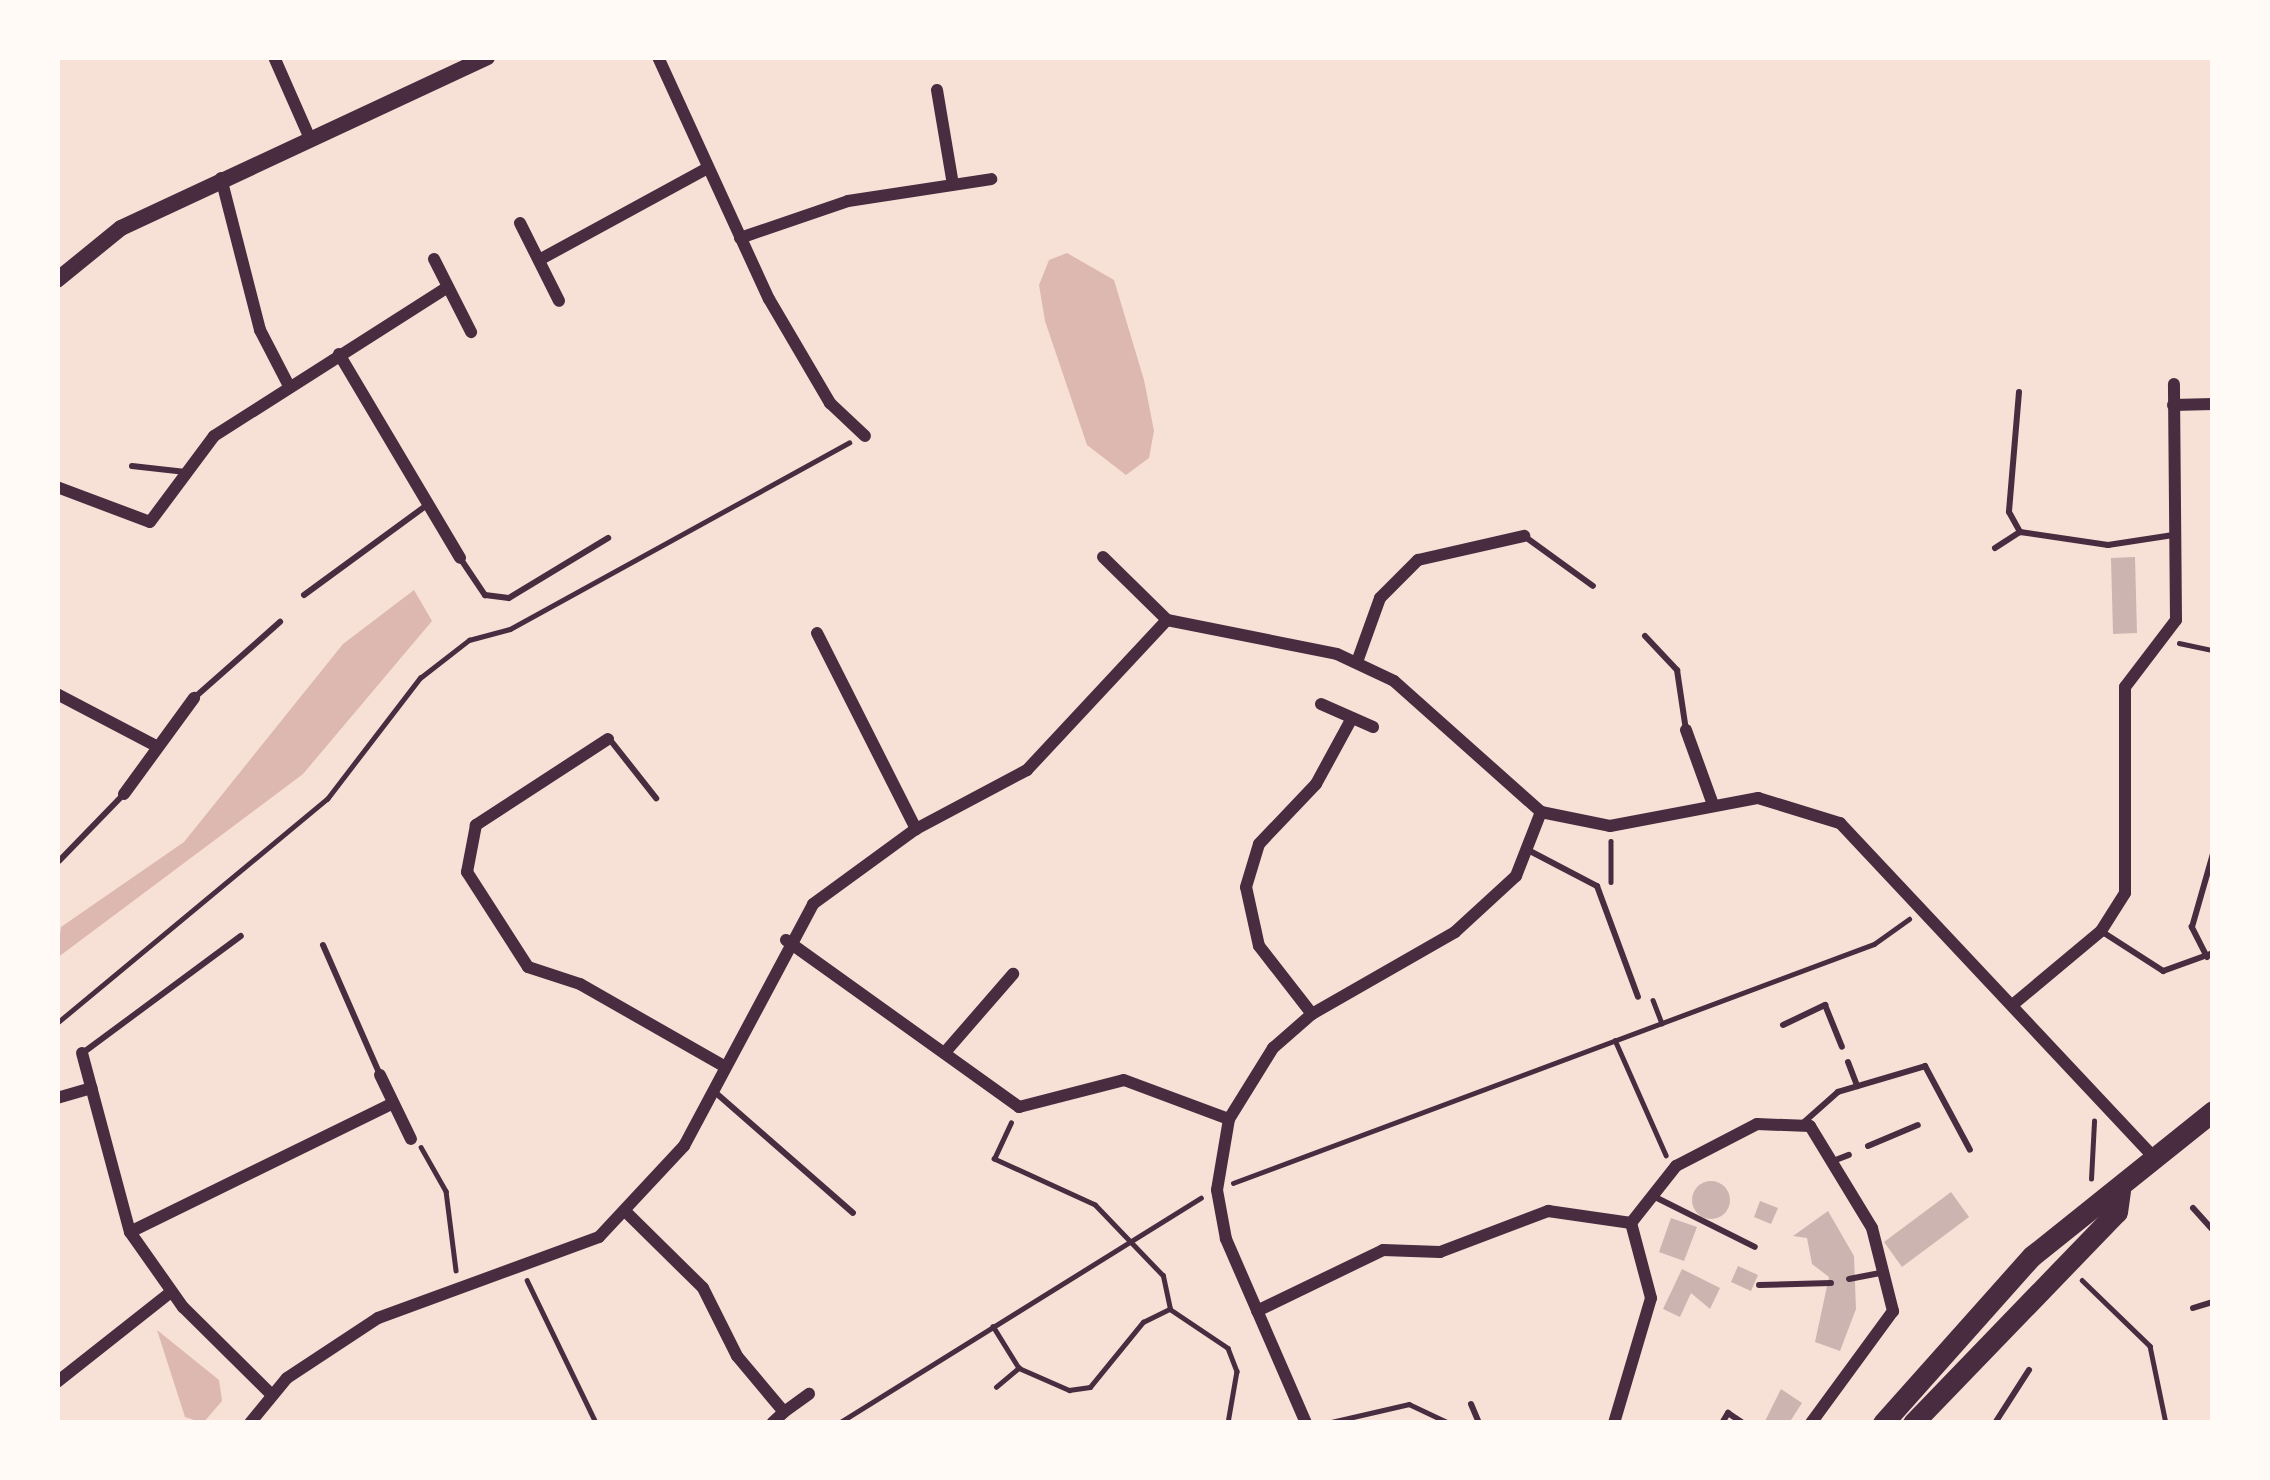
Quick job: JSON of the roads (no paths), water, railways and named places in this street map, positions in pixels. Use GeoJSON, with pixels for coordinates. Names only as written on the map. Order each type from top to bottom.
{"type":"FeatureCollection","features":[{"type":"Feature","properties":{"kind":"main road"},"geometry":{"type":"LineString","coordinates":[[1883,1423],[2032,1256],[2099,1195],[2120,1190],[2213,1111]]}},
{"type":"Feature","properties":{"kind":"main road"},"geometry":{"type":"LineString","coordinates":[[1913,1423],[2117,1213],[2120,1190]]}},
{"type":"Feature","properties":{"kind":"street"},"geometry":{"type":"LineString","coordinates":[[274,57],[308,134]]}},
{"type":"Feature","properties":{"kind":"street"},"geometry":{"type":"LineString","coordinates":[[57,280],[121,228],[308,134],[487,57]]}},
{"type":"Feature","properties":{"kind":"street"},"geometry":{"type":"LineString","coordinates":[[658,57],[704,170],[830,403],[865,436]]}},
{"type":"Feature","properties":{"kind":"street"},"geometry":{"type":"LineString","coordinates":[[937,90],[953,184]]}},
{"type":"Feature","properties":{"kind":"street"},"geometry":{"type":"LineString","coordinates":[[539,260],[704,170]]}},
{"type":"Feature","properties":{"kind":"street"},"geometry":{"type":"LineString","coordinates":[[220,178],[260,330],[288,384]]}},
{"type":"Feature","properties":{"kind":"street"},"geometry":{"type":"LineString","coordinates":[[740,238],[848,201],[992,179]]}},
{"type":"Feature","properties":{"kind":"street"},"geometry":{"type":"LineString","coordinates":[[520,223],[560,301]]}},
{"type":"Feature","properties":{"kind":"street"},"geometry":{"type":"LineString","coordinates":[[434,259],[471,332]]}},
{"type":"Feature","properties":{"kind":"street"},"geometry":{"type":"LineString","coordinates":[[57,487],[150,521],[214,436],[288,384],[448,287]]}},
{"type":"Feature","properties":{"kind":"street"},"geometry":{"type":"LineString","coordinates":[[339,354],[460,558]]}},
{"type":"Feature","properties":{"kind":"street"},"geometry":{"type":"LineString","coordinates":[[2016,1003],[2101,931],[2132,860],[2125,687],[2168,638],[2176,534],[2174,385]]}},
{"type":"Feature","properties":{"kind":"street"},"geometry":{"type":"LineString","coordinates":[[2173,405],[2213,404]]}},
{"type":"Feature","properties":{"kind":"street"},"geometry":{"type":"LineString","coordinates":[[1357,662],[1380,598],[1418,560],[1524,536]]}},
{"type":"Feature","properties":{"kind":"street"},"geometry":{"type":"LineString","coordinates":[[1103,557],[1167,620],[1357,662],[1541,812],[1610,826],[1712,802],[1790,802],[1840,823],[2016,1003],[2155,1159]]}},
{"type":"Feature","properties":{"kind":"street"},"geometry":{"type":"LineString","coordinates":[[250,1423],[271,1394],[333,1342],[455,1288],[518,1272],[599,1237],[626,1212],[713,1091],[786,940],[842,878],[916,829],[1027,770],[1167,620]]}},
{"type":"Feature","properties":{"kind":"street"},"geometry":{"type":"LineString","coordinates":[[817,633],[916,829]]}},
{"type":"Feature","properties":{"kind":"street"},"geometry":{"type":"LineString","coordinates":[[57,694],[156,746]]}},
{"type":"Feature","properties":{"kind":"street"},"geometry":{"type":"LineString","coordinates":[[124,794],[194,698]]}},
{"type":"Feature","properties":{"kind":"street"},"geometry":{"type":"LineString","coordinates":[[1321,704],[1373,727]]}},
{"type":"Feature","properties":{"kind":"street"},"geometry":{"type":"LineString","coordinates":[[1312,1014],[1259,946],[1246,887],[1259,844],[1328,768],[1352,718]]}},
{"type":"Feature","properties":{"kind":"street"},"geometry":{"type":"LineString","coordinates":[[1686,730],[1712,802]]}},
{"type":"Feature","properties":{"kind":"street"},"geometry":{"type":"LineString","coordinates":[[608,739],[476,825],[466,872],[528,967],[580,984],[724,1066]]}},
{"type":"Feature","properties":{"kind":"street"},"geometry":{"type":"LineString","coordinates":[[1306,1423],[1257,1311],[1217,1190],[1229,1120],[1273,1048],[1312,1014],[1455,932],[1516,876],[1541,812]]}},
{"type":"Feature","properties":{"kind":"street"},"geometry":{"type":"LineString","coordinates":[[786,940],[947,1050],[1019,1107],[1124,1080],[1229,1120]]}},
{"type":"Feature","properties":{"kind":"street"},"geometry":{"type":"LineString","coordinates":[[947,1050],[1013,974]]}},
{"type":"Feature","properties":{"kind":"street"},"geometry":{"type":"LineString","coordinates":[[82,1053],[130,1232],[171,1292],[271,1394]]}},
{"type":"Feature","properties":{"kind":"street"},"geometry":{"type":"LineString","coordinates":[[380,1075],[410,1139]]}},
{"type":"Feature","properties":{"kind":"street"},"geometry":{"type":"LineString","coordinates":[[57,1098],[92,1088]]}},
{"type":"Feature","properties":{"kind":"street"},"geometry":{"type":"LineString","coordinates":[[130,1232],[393,1103]]}},
{"type":"Feature","properties":{"kind":"street"},"geometry":{"type":"LineString","coordinates":[[1614,1423],[1651,1298],[1631,1223],[1676,1166],[1756,1124],[1801,1125],[1830,1163],[1872,1228],[1893,1311],[1811,1423]]}},
{"type":"Feature","properties":{"kind":"street"},"geometry":{"type":"LineString","coordinates":[[1257,1311],[1383,1250],[1440,1252],[1548,1211],[1631,1223]]}},
{"type":"Feature","properties":{"kind":"street"},"geometry":{"type":"LineString","coordinates":[[626,1212],[703,1288],[737,1356],[784,1412]]}},
{"type":"Feature","properties":{"kind":"street"},"geometry":{"type":"LineString","coordinates":[[57,1382],[171,1292]]}},
{"type":"Feature","properties":{"kind":"street"},"geometry":{"type":"LineString","coordinates":[[772,1423],[808,1394]]}},
{"type":"Feature","properties":{"kind":"lane"},"geometry":{"type":"LineString","coordinates":[[2019,392],[2008,512],[2020,532]]}},
{"type":"Feature","properties":{"kind":"lane"},"geometry":{"type":"LineString","coordinates":[[132,466],[186,472]]}},
{"type":"Feature","properties":{"kind":"lane"},"geometry":{"type":"LineString","coordinates":[[304,596],[427,505]]}},
{"type":"Feature","properties":{"kind":"lane"},"geometry":{"type":"LineString","coordinates":[[1995,548],[2020,532],[2108,545],[2176,534]]}},
{"type":"Feature","properties":{"kind":"lane"},"geometry":{"type":"LineString","coordinates":[[1524,536],[1593,586]]}},
{"type":"Feature","properties":{"kind":"lane"},"geometry":{"type":"LineString","coordinates":[[460,558],[485,595],[509,598],[608,538]]}},
{"type":"Feature","properties":{"kind":"lane"},"geometry":{"type":"LineString","coordinates":[[194,698],[280,622]]}},
{"type":"Feature","properties":{"kind":"lane"},"geometry":{"type":"LineString","coordinates":[[1645,636],[1677,670],[1686,730]]}},
{"type":"Feature","properties":{"kind":"lane"},"geometry":{"type":"LineString","coordinates":[[608,739],[656,798]]}},
{"type":"Feature","properties":{"kind":"lane"},"geometry":{"type":"LineString","coordinates":[[59,861],[124,794]]}},
{"type":"Feature","properties":{"kind":"lane"},"geometry":{"type":"LineString","coordinates":[[1528,850],[1597,886],[1638,997]]}},
{"type":"Feature","properties":{"kind":"lane"},"geometry":{"type":"LineString","coordinates":[[2101,931],[2163,971],[2210,955],[2192,927],[2213,854]]}},
{"type":"Feature","properties":{"kind":"lane"},"geometry":{"type":"LineString","coordinates":[[82,1053],[241,937]]}},
{"type":"Feature","properties":{"kind":"lane"},"geometry":{"type":"LineString","coordinates":[[323,945],[380,1075]]}},
{"type":"Feature","properties":{"kind":"lane"},"geometry":{"type":"LineString","coordinates":[[1784,1025],[1825,1005],[1842,1047]]}},
{"type":"Feature","properties":{"kind":"lane"},"geometry":{"type":"LineString","coordinates":[[1848,1062],[1857,1086]]}},
{"type":"Feature","properties":{"kind":"lane"},"geometry":{"type":"LineString","coordinates":[[1801,1125],[1857,1086],[1931,1067],[1970,1150]]}},
{"type":"Feature","properties":{"kind":"lane"},"geometry":{"type":"LineString","coordinates":[[713,1091],[853,1214]]}},
{"type":"Feature","properties":{"kind":"lane"},"geometry":{"type":"LineString","coordinates":[[1868,1146],[1918,1125]]}},
{"type":"Feature","properties":{"kind":"lane"},"geometry":{"type":"LineString","coordinates":[[1830,1163],[1849,1155]]}},
{"type":"Feature","properties":{"kind":"lane"},"geometry":{"type":"LineString","coordinates":[[1650,1194],[1755,1247]]}},
{"type":"Feature","properties":{"kind":"lane"},"geometry":{"type":"LineString","coordinates":[[2193,1208],[2213,1230]]}},
{"type":"Feature","properties":{"kind":"lane"},"geometry":{"type":"LineString","coordinates":[[1850,1279],[1881,1273]]}},
{"type":"Feature","properties":{"kind":"lane"},"geometry":{"type":"LineString","coordinates":[[1760,1285],[1831,1282]]}},
{"type":"Feature","properties":{"kind":"lane"},"geometry":{"type":"LineString","coordinates":[[2193,1308],[2213,1301]]}},
{"type":"Feature","properties":{"kind":"lane"},"geometry":{"type":"LineString","coordinates":[[1995,1423],[2029,1370]]}},
{"type":"Feature","properties":{"kind":"lane"},"geometry":{"type":"LineString","coordinates":[[1471,1404],[1479,1423]]}},
{"type":"Feature","properties":{"kind":"lane"},"geometry":{"type":"LineString","coordinates":[[1722,1423],[1728,1413],[1744,1423]]}}]}
